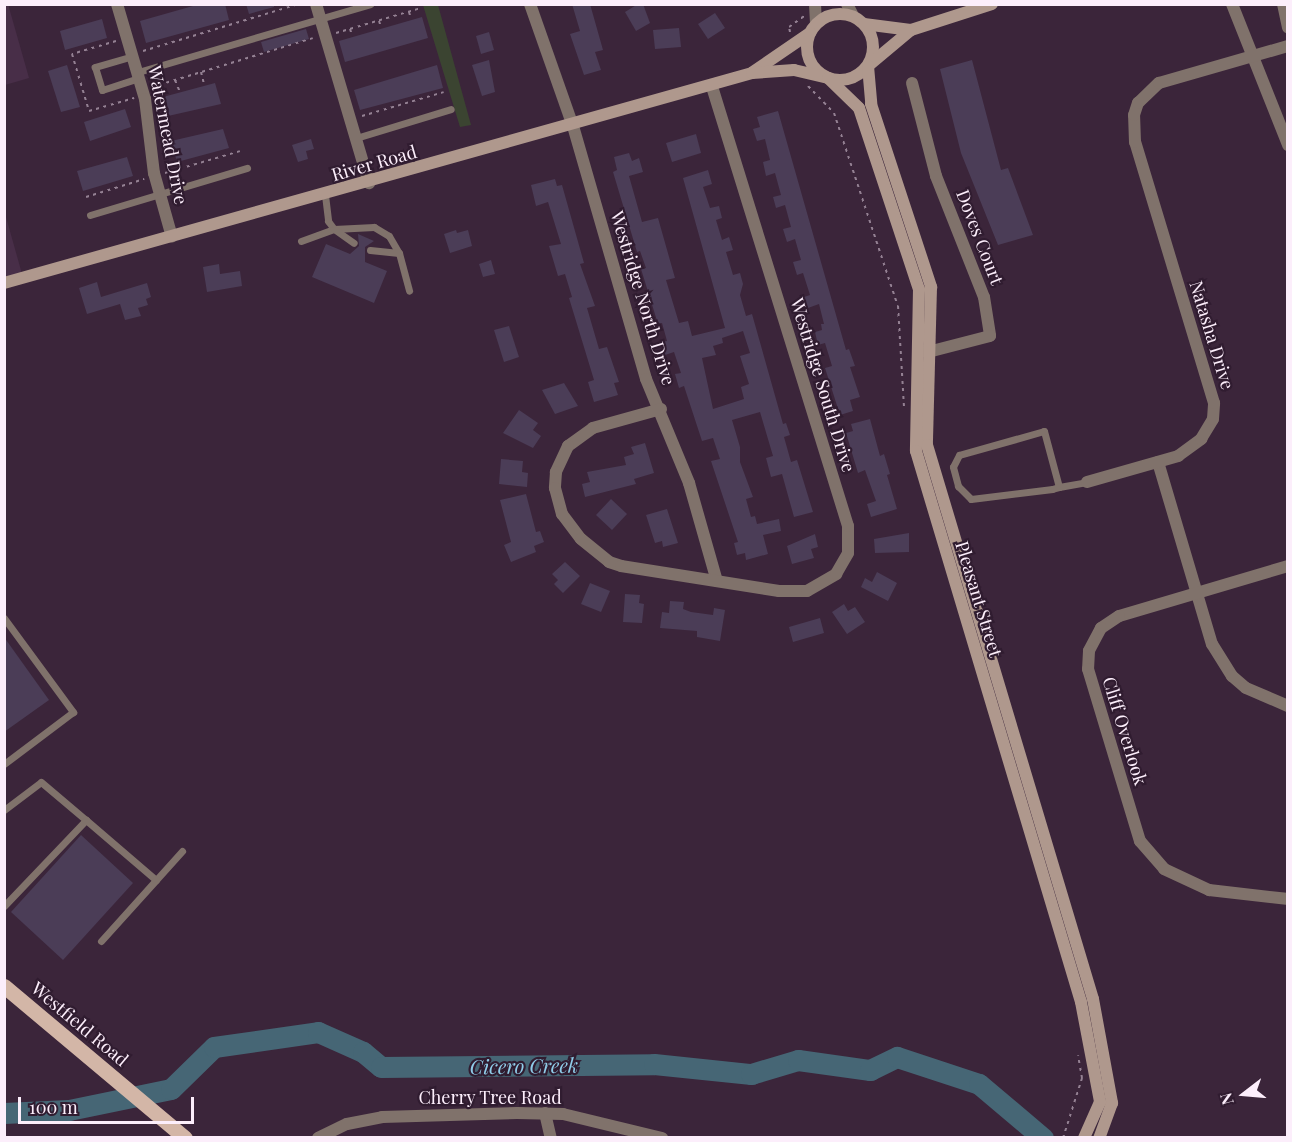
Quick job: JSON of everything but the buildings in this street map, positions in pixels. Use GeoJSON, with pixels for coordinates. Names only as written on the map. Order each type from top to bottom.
{"type":"FeatureCollection","features":[{"type":"Feature","properties":{"kind":"main road"},"geometry":{"type":"LineString","coordinates":[[868,66],[874,44],[864,24],[853,16],[835,14],[813,29],[807,44],[811,64],[828,78],[850,79],[868,66],[911,30],[966,8],[992,4]]}},
{"type":"Feature","properties":{"kind":"main road"},"geometry":{"type":"LineString","coordinates":[[864,24],[911,30]]}},
{"type":"Feature","properties":{"kind":"main road","name":"River Road"},"geometry":{"type":"LineString","coordinates":[[752,73],[813,29]]}},
{"type":"Feature","properties":{"kind":"main road","name":"Pleasant Street"},"geometry":{"type":"LineString","coordinates":[[868,66],[871,104],[931,287],[923,351],[916,451],[1081,1002],[1106,1103]]}},
{"type":"Feature","properties":{"kind":"main road","name":"River Road"},"geometry":{"type":"LineString","coordinates":[[4,283],[573,126],[752,73],[794,70],[828,78]]}},
{"type":"Feature","properties":{"kind":"main road","name":"Pleasant Street"},"geometry":{"type":"LineString","coordinates":[[828,78],[859,108],[863,119],[919,289],[923,351]]}},
{"type":"Feature","properties":{"kind":"main road","name":"Westfield Road"},"geometry":{"type":"LineString","coordinates":[[4,986],[180,1133]]}},
{"type":"Feature","properties":{"kind":"main road"},"geometry":{"type":"LineString","coordinates":[[1084,1137],[1106,1103]]}},
{"type":"Feature","properties":{"kind":"main road"},"geometry":{"type":"LineString","coordinates":[[1099,1137],[1106,1103]]}},
{"type":"Feature","properties":{"kind":"street","name":"Watermead Drive"},"geometry":{"type":"LineString","coordinates":[[117,4],[136,54],[159,194],[172,237]]}},
{"type":"Feature","properties":{"kind":"street"},"geometry":{"type":"LineString","coordinates":[[316,4],[369,183]]}},
{"type":"Feature","properties":{"kind":"street","name":"Westridge North Drive"},"geometry":{"type":"LineString","coordinates":[[530,4],[573,126],[646,379],[661,409],[689,483],[717,581]]}},
{"type":"Feature","properties":{"kind":"street"},"geometry":{"type":"LineString","coordinates":[[813,29],[815,4]]}},
{"type":"Feature","properties":{"kind":"street"},"geometry":{"type":"LineString","coordinates":[[847,4],[853,16]]}},
{"type":"Feature","properties":{"kind":"street"},"geometry":{"type":"LineString","coordinates":[[1232,4],[1287,146]]}},
{"type":"Feature","properties":{"kind":"street"},"geometry":{"type":"LineString","coordinates":[[1283,4],[1287,27]]}},
{"type":"Feature","properties":{"kind":"street","name":"Natasha Drive"},"geometry":{"type":"LineString","coordinates":[[1087,482],[1178,456],[1201,440],[1213,419],[1214,403],[1136,142],[1134,115],[1138,103],[1159,83],[1287,46]]}},
{"type":"Feature","properties":{"kind":"street","name":"Doves Court"},"geometry":{"type":"LineString","coordinates":[[912,83],[936,176],[984,297],[990,336],[923,351]]}},
{"type":"Feature","properties":{"kind":"street","name":"Westridge South Drive"},"geometry":{"type":"LineString","coordinates":[[661,409],[593,429],[568,446],[556,472],[557,500],[569,525],[609,562],[778,591],[807,591],[836,574],[850,540],[712,86]]}},
{"type":"Feature","properties":{"kind":"street"},"geometry":{"type":"LineString","coordinates":[[1158,462],[1194,594],[1212,644],[1232,676],[1246,688],[1287,706]]}},
{"type":"Feature","properties":{"kind":"street","name":"Cliff Overlook"},"geometry":{"type":"LineString","coordinates":[[1287,566],[1119,616],[1101,628],[1089,651],[1088,669],[1140,842],[1164,869],[1209,890],[1287,899]]}},
{"type":"Feature","properties":{"kind":"street"},"geometry":{"type":"LineString","coordinates":[[545,1113],[551,1137]]}},
{"type":"Feature","properties":{"kind":"street","name":"Cherry Tree Road"},"geometry":{"type":"LineString","coordinates":[[318,1137],[347,1124],[393,1116],[545,1113],[662,1137]]}},
{"type":"Feature","properties":{"kind":"lane"},"geometry":{"type":"LineString","coordinates":[[136,54],[95,67],[102,90],[139,75],[370,4]]}},
{"type":"Feature","properties":{"kind":"lane"},"geometry":{"type":"LineString","coordinates":[[356,138],[450,109]]}},
{"type":"Feature","properties":{"kind":"lane"},"geometry":{"type":"LineString","coordinates":[[90,215],[247,168]]}},
{"type":"Feature","properties":{"kind":"lane"},"geometry":{"type":"LineString","coordinates":[[325,195],[328,221],[334,229],[354,243]]}},
{"type":"Feature","properties":{"kind":"lane"},"geometry":{"type":"LineString","coordinates":[[301,241],[334,229],[374,226],[389,236],[399,253],[409,291]]}},
{"type":"Feature","properties":{"kind":"lane"},"geometry":{"type":"LineString","coordinates":[[370,249],[399,253]]}},
{"type":"Feature","properties":{"kind":"lane"},"geometry":{"type":"LineString","coordinates":[[1059,487],[1044,431],[959,455],[953,467],[958,486],[971,499],[1059,487],[1087,482]]}},
{"type":"Feature","properties":{"kind":"lane"},"geometry":{"type":"LineString","coordinates":[[4,618],[73,712],[4,764]]}},
{"type":"Feature","properties":{"kind":"lane"},"geometry":{"type":"LineString","coordinates":[[4,810],[41,782],[156,880]]}},
{"type":"Feature","properties":{"kind":"lane"},"geometry":{"type":"LineString","coordinates":[[4,906],[86,820]]}},
{"type":"Feature","properties":{"kind":"lane"},"geometry":{"type":"LineString","coordinates":[[100,941],[182,852]]}},
{"type":"Feature","properties":{"kind":"path"},"geometry":{"type":"LineString","coordinates":[[136,54],[299,4]]}},
{"type":"Feature","properties":{"kind":"path"},"geometry":{"type":"LineString","coordinates":[[333,34],[421,8]]}},
{"type":"Feature","properties":{"kind":"path"},"geometry":{"type":"LineString","coordinates":[[409,12],[411,18]]}},
{"type":"Feature","properties":{"kind":"path"},"geometry":{"type":"LineString","coordinates":[[379,21],[381,27]]}},
{"type":"Feature","properties":{"kind":"path"},"geometry":{"type":"LineString","coordinates":[[219,24],[220,28]]}},
{"type":"Feature","properties":{"kind":"path"},"geometry":{"type":"LineString","coordinates":[[350,29],[352,35]]}},
{"type":"Feature","properties":{"kind":"path"},"geometry":{"type":"LineString","coordinates":[[189,32],[190,37]]}},
{"type":"Feature","properties":{"kind":"path"},"geometry":{"type":"LineString","coordinates":[[150,87],[319,37]]}},
{"type":"Feature","properties":{"kind":"path"},"geometry":{"type":"LineString","coordinates":[[160,41],[161,46]]}},
{"type":"Feature","properties":{"kind":"path"},"geometry":{"type":"LineString","coordinates":[[78,48],[79,52]]}},
{"type":"Feature","properties":{"kind":"path"},"geometry":{"type":"LineString","coordinates":[[201,72],[204,84]]}},
{"type":"Feature","properties":{"kind":"path"},"geometry":{"type":"LineString","coordinates":[[175,80],[179,90]]}},
{"type":"Feature","properties":{"kind":"path"},"geometry":{"type":"LineString","coordinates":[[78,94],[83,92]]}},
{"type":"Feature","properties":{"kind":"path"},"geometry":{"type":"LineString","coordinates":[[358,118],[433,93],[444,92]]}},
{"type":"Feature","properties":{"kind":"path"},"geometry":{"type":"LineString","coordinates":[[114,104],[116,110]]}},
{"type":"Feature","properties":{"kind":"path"},"geometry":{"type":"LineString","coordinates":[[94,110],[95,115]]}},
{"type":"Feature","properties":{"kind":"path"},"geometry":{"type":"LineString","coordinates":[[161,174],[240,151]]}},
{"type":"Feature","properties":{"kind":"path"},"geometry":{"type":"LineString","coordinates":[[190,160],[192,165]]}},
{"type":"Feature","properties":{"kind":"path"},"geometry":{"type":"LineString","coordinates":[[86,197],[121,184],[147,178]]}},
{"type":"Feature","properties":{"kind":"path"},"geometry":{"type":"LineString","coordinates":[[95,189],[96,194]]}},
{"type":"Feature","properties":{"kind":"path"},"geometry":{"type":"LineString","coordinates":[[1063,1137],[1072,1109]]}},
{"type":"Feature","properties":{"kind":"shaded area"},"geometry":{"type":"Polygon","coordinates":[[[8,4],[29,78],[5,85],[4,5],[8,4]]]}},
{"type":"Feature","properties":{"kind":"shaded area"},"geometry":{"type":"Polygon","coordinates":[[[4,210],[22,274],[4,279],[4,210]]]}},
{"type":"Feature","properties":{"kind":"green space"},"geometry":{"type":"Polygon","coordinates":[[[423,5],[438,5],[471,125],[460,127],[423,5]]]}},
{"type":"Feature","properties":{"kind":"waterway","name":"Cicero Creek"},"geometry":{"type":"LineString","coordinates":[[4,1113],[69,1110],[171,1089],[214,1047],[318,1032],[363,1052],[381,1067],[654,1064],[751,1074],[798,1060],[870,1070],[897,1057],[979,1084],[1043,1138]]}}]}
